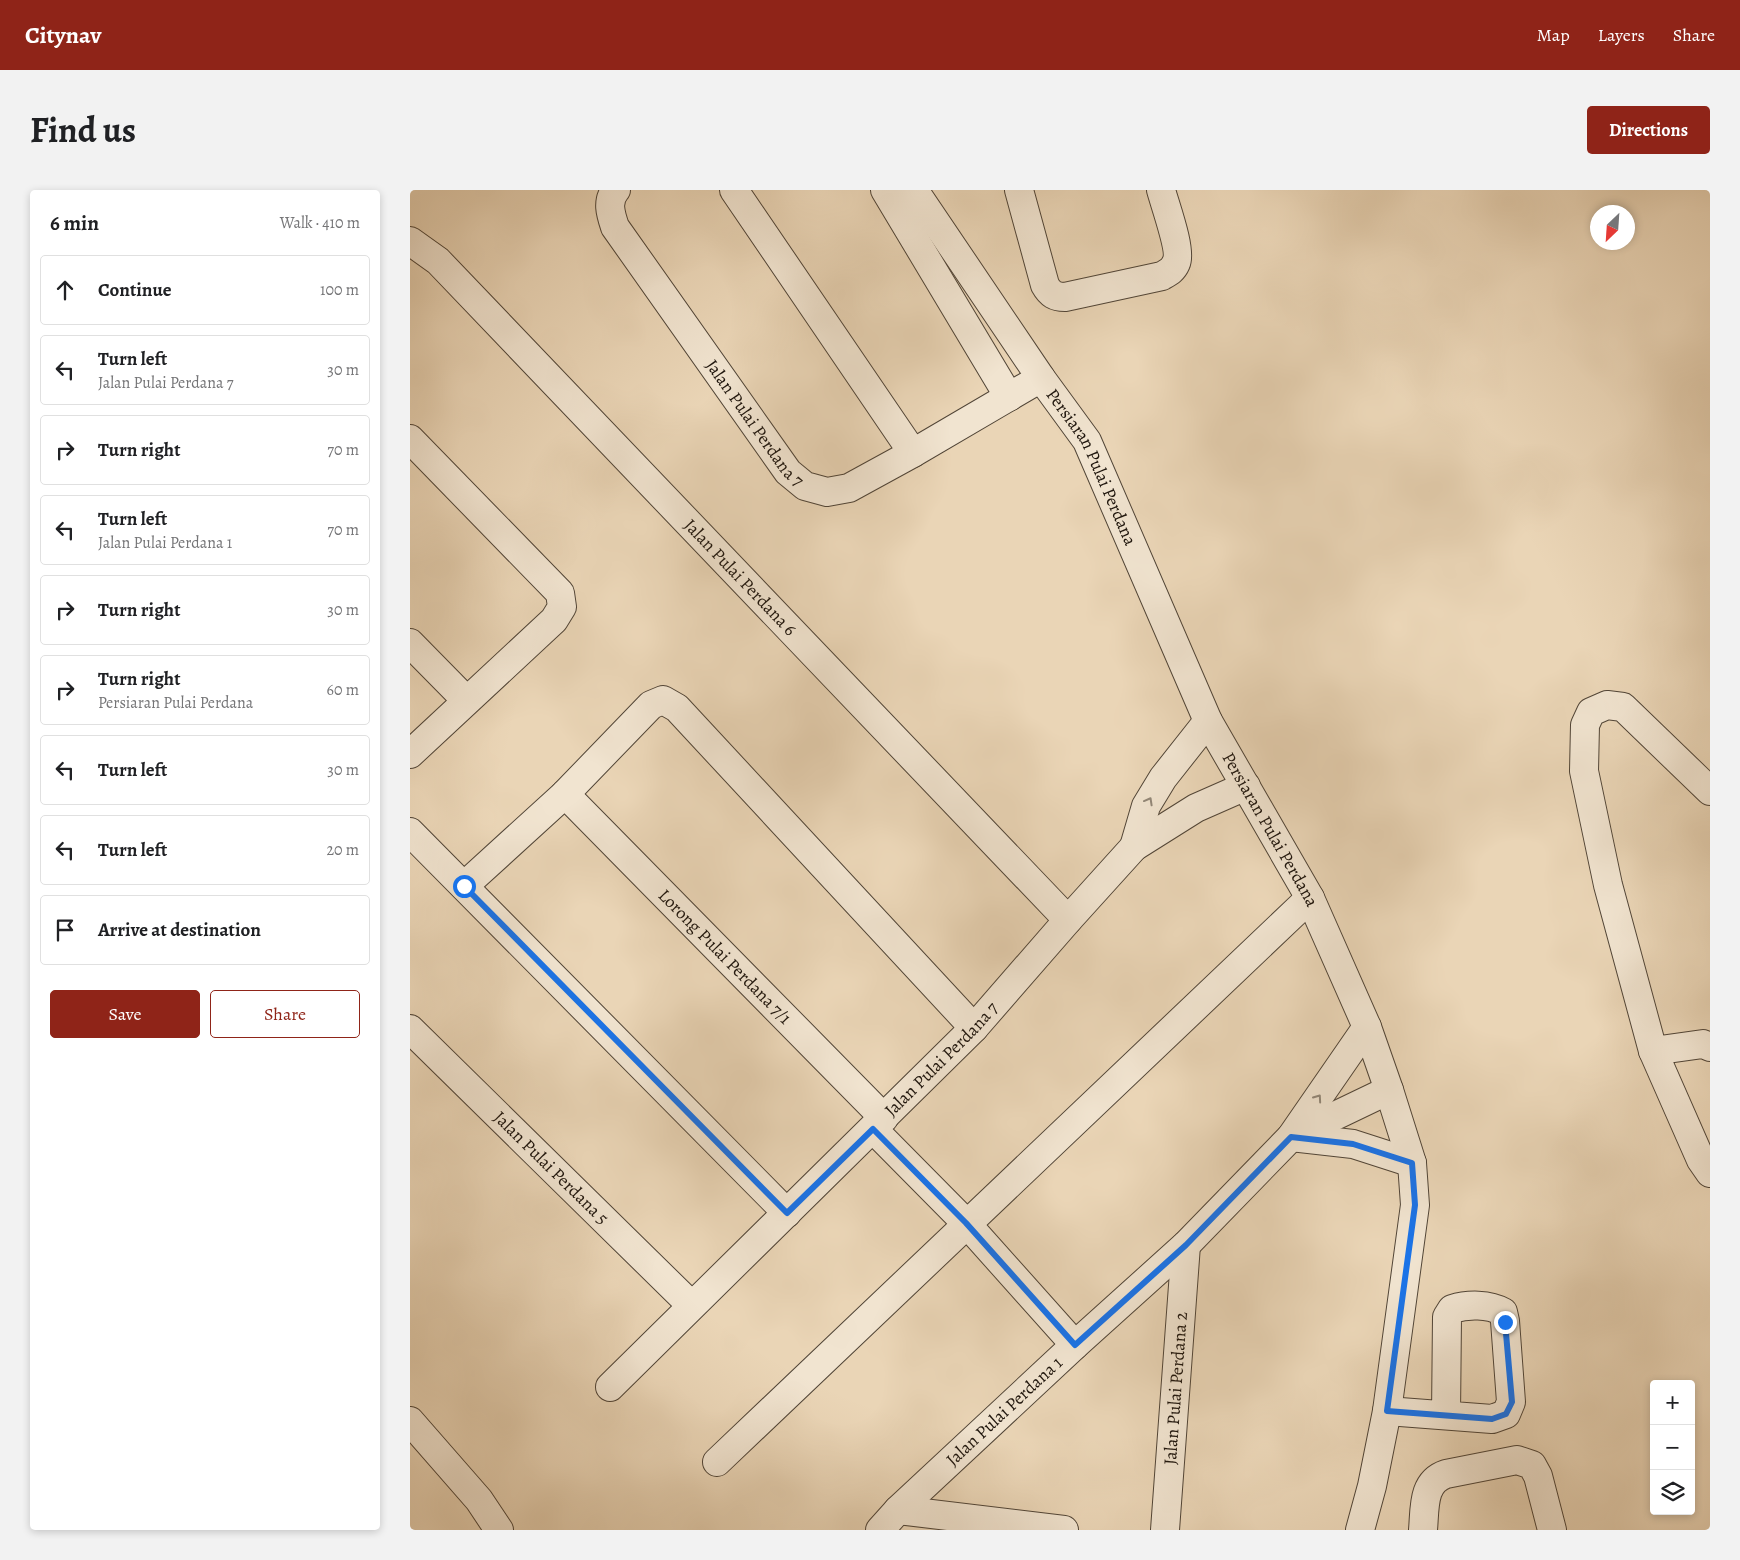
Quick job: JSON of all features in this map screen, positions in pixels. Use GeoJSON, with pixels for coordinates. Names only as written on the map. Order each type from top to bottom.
{"type":"FeatureCollection","features":[{"type":"Feature","properties":{"kind":"street","name":"Jalan Pulai Perdana 7"},"geometry":{"type":"LineString","coordinates":[[616,190],[613,193],[609,210],[616,227],[788,472],[805,486],[827,492],[849,488],[913,453],[1040,378]]}},
{"type":"Feature","properties":{"kind":"street"},"geometry":{"type":"LineString","coordinates":[[734,190],[913,453]]}},
{"type":"Feature","properties":{"kind":"street"},"geometry":{"type":"LineString","coordinates":[[885,190],[1010,396]]}},
{"type":"Feature","properties":{"kind":"street","name":"Persiaran Pulai Perdana"},"geometry":{"type":"LineString","coordinates":[[914,190],[1040,378],[1087,441],[1208,721],[1310,898],[1367,1027],[1389,1090],[1412,1163],[1415,1205],[1387,1411],[1372,1486],[1360,1530]]}},
{"type":"Feature","properties":{"kind":"street"},"geometry":{"type":"LineString","coordinates":[[1019,190],[1045,285],[1049,292],[1056,297],[1065,297],[1162,276],[1172,270],[1178,261],[1178,250],[1162,190]]}},
{"type":"Feature","properties":{"kind":"street","name":"Jalan Pulai Perdana 6"},"geometry":{"type":"LineString","coordinates":[[410,241],[438,260],[1068,920]]}},
{"type":"Feature","properties":{"kind":"street"},"geometry":{"type":"LineString","coordinates":[[410,438],[560,593],[562,608],[554,620],[410,754]]}},
{"type":"Feature","properties":{"kind":"street"},"geometry":{"type":"LineString","coordinates":[[410,643],[466,700]]}},
{"type":"Feature","properties":{"kind":"street"},"geometry":{"type":"LineString","coordinates":[[464,886],[565,794],[651,705],[664,700],[677,708],[974,1028]]}},
{"type":"Feature","properties":{"kind":"street"},"geometry":{"type":"LineString","coordinates":[[1710,791],[1623,707],[1607,705],[1591,712],[1585,725],[1584,771],[1608,885],[1653,1050],[1701,1160],[1710,1173]]}},
{"type":"Feature","properties":{"kind":"street","name":"Jalan Pulai Perdana 7"},"geometry":{"type":"LineString","coordinates":[[1134,847],[1146,806],[1163,778],[1208,721]]}},
{"type":"Feature","properties":{"kind":"street","name":"Jalan Pulai Perdana 7"},"geometry":{"type":"LineString","coordinates":[[610,1387],[691,1305],[974,1028],[1134,847],[1196,808],[1246,786]]}},
{"type":"Feature","properties":{"kind":"street","name":"Lorong Pulai Perdana 7/1"},"geometry":{"type":"LineString","coordinates":[[565,794],[878,1124],[1075,1345]]}},
{"type":"Feature","properties":{"kind":"street"},"geometry":{"type":"LineString","coordinates":[[416,849],[464,886],[787,1213]]}},
{"type":"Feature","properties":{"kind":"street"},"geometry":{"type":"LineString","coordinates":[[717,1462],[966,1223],[1310,898]]}},
{"type":"Feature","properties":{"kind":"street"},"geometry":{"type":"LineString","coordinates":[[1367,1027],[1291,1137],[1353,1144],[1412,1163]]}},
{"type":"Feature","properties":{"kind":"street","name":"Jalan Pulai Perdana 5"},"geometry":{"type":"LineString","coordinates":[[410,1029],[691,1305]]}},
{"type":"Feature","properties":{"kind":"street"},"geometry":{"type":"LineString","coordinates":[[1653,1050],[1703,1044],[1710,1047]]}},
{"type":"Feature","properties":{"kind":"street","name":"Jalan Pulai Perdana 1"},"geometry":{"type":"LineString","coordinates":[[880,1530],[898,1510],[1075,1345],[1186,1245],[1291,1137],[1389,1090]]}},
{"type":"Feature","properties":{"kind":"street","name":"Jalan Pulai Perdana 2"},"geometry":{"type":"LineString","coordinates":[[1165,1530],[1186,1245]]}},
{"type":"Feature","properties":{"kind":"street"},"geometry":{"type":"LineString","coordinates":[[1387,1411],[1446,1415]]}},
{"type":"Feature","properties":{"kind":"street"},"geometry":{"type":"LineString","coordinates":[[410,1421],[479,1500],[500,1530]]}},
{"type":"Feature","properties":{"kind":"street"},"geometry":{"type":"LineString","coordinates":[[1423,1530],[1427,1493],[1430,1484],[1436,1477],[1517,1460],[1532,1465],[1538,1476],[1552,1530]]}},
{"type":"Feature","properties":{"kind":"street"},"geometry":{"type":"LineString","coordinates":[[898,1510],[1064,1530]]}},
{"type":"Feature","properties":{"kind":"route"},"geometry":{"type":"LineString","coordinates":[[464,886],[787,1213],[873,1129],[966,1223],[1075,1345],[1186,1245],[1291,1137],[1353,1144],[1412,1163],[1415,1205],[1387,1411],[1492,1419],[1506,1414],[1512,1402],[1505,1322]]}}]}
